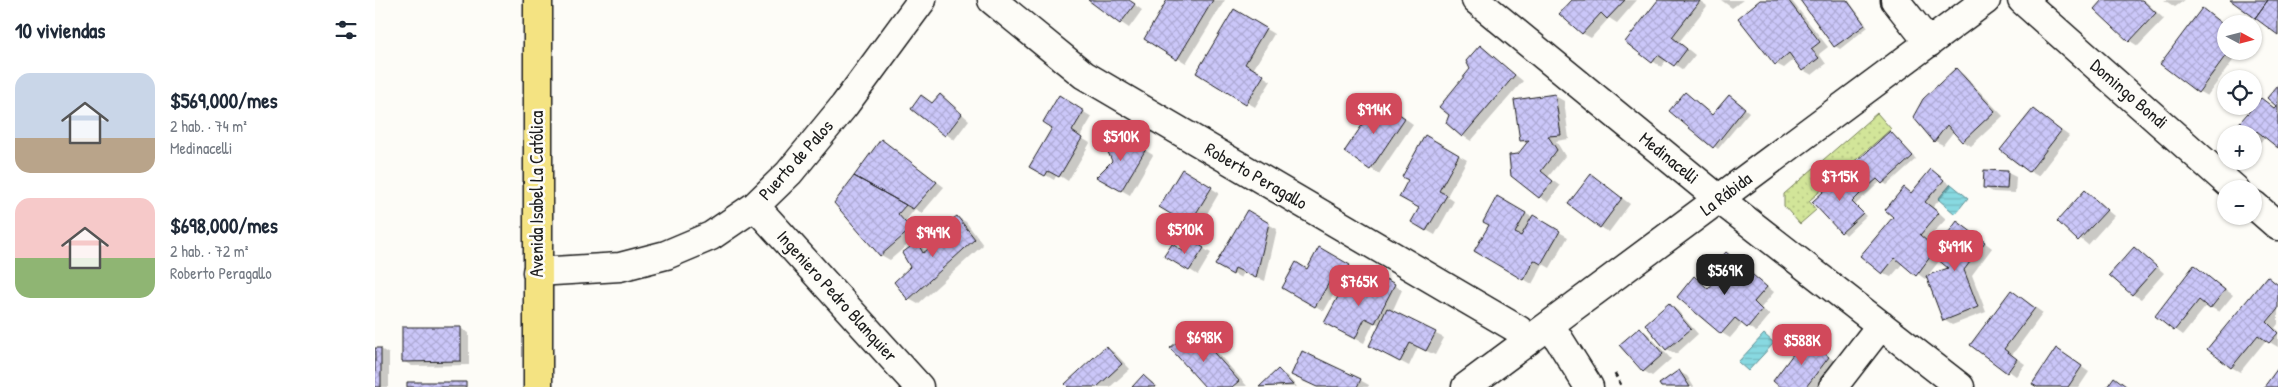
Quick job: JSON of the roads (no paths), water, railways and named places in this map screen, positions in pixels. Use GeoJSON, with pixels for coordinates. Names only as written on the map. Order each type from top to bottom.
{"type":"FeatureCollection","features":[{"type":"Feature","properties":{"kind":"main road","name":"Avenida Isabel La Católica"},"geometry":{"type":"LineString","coordinates":[[538,0],[538,387]]}},
{"type":"Feature","properties":{"kind":"street","name":"Puerto de Palos"},"geometry":{"type":"LineString","coordinates":[[537,272],[620,267],[666,255],[711,236],[755,206],[789,174],[844,106],[922,0]]}},
{"type":"Feature","properties":{"kind":"street","name":"Roberto Peragallo"},"geometry":{"type":"LineString","coordinates":[[992,0],[1084,75],[1519,330],[1528,341]]}},
{"type":"Feature","properties":{"kind":"street","name":"Medinacelli"},"geometry":{"type":"LineString","coordinates":[[1476,0],[1719,199],[1959,387]]}},
{"type":"Feature","properties":{"kind":"street"},"geometry":{"type":"LineString","coordinates":[[1895,0],[1929,42]]}},
{"type":"Feature","properties":{"kind":"street","name":"La Rábida"},"geometry":{"type":"LineString","coordinates":[[1466,387],[1986,0]]}},
{"type":"Feature","properties":{"kind":"street","name":"Domingo Bondi"},"geometry":{"type":"LineString","coordinates":[[2022,0],[2225,180]]}},
{"type":"Feature","properties":{"kind":"street","name":"Ingeniero Pedro Blanquier"},"geometry":{"type":"LineString","coordinates":[[755,206],[919,387]]}},
{"type":"Feature","properties":{"kind":"street"},"geometry":{"type":"LineString","coordinates":[[2262,212],[2278,226]]}},
{"type":"Feature","properties":{"kind":"street"},"geometry":{"type":"LineString","coordinates":[[1550,325],[1589,387]]}},
{"type":"Feature","properties":{"kind":"street"},"geometry":{"type":"LineString","coordinates":[[1833,387],[1881,325]]}},
{"type":"Feature","properties":{"kind":"water"},"geometry":{"type":"Polygon","coordinates":[[[1951,184],[1968,198],[1955,214],[1938,199],[1951,184]]]}},
{"type":"Feature","properties":{"kind":"water"},"geometry":{"type":"Polygon","coordinates":[[[1764,334],[1774,343],[1748,371],[1738,362],[1764,334]]]}}]}
